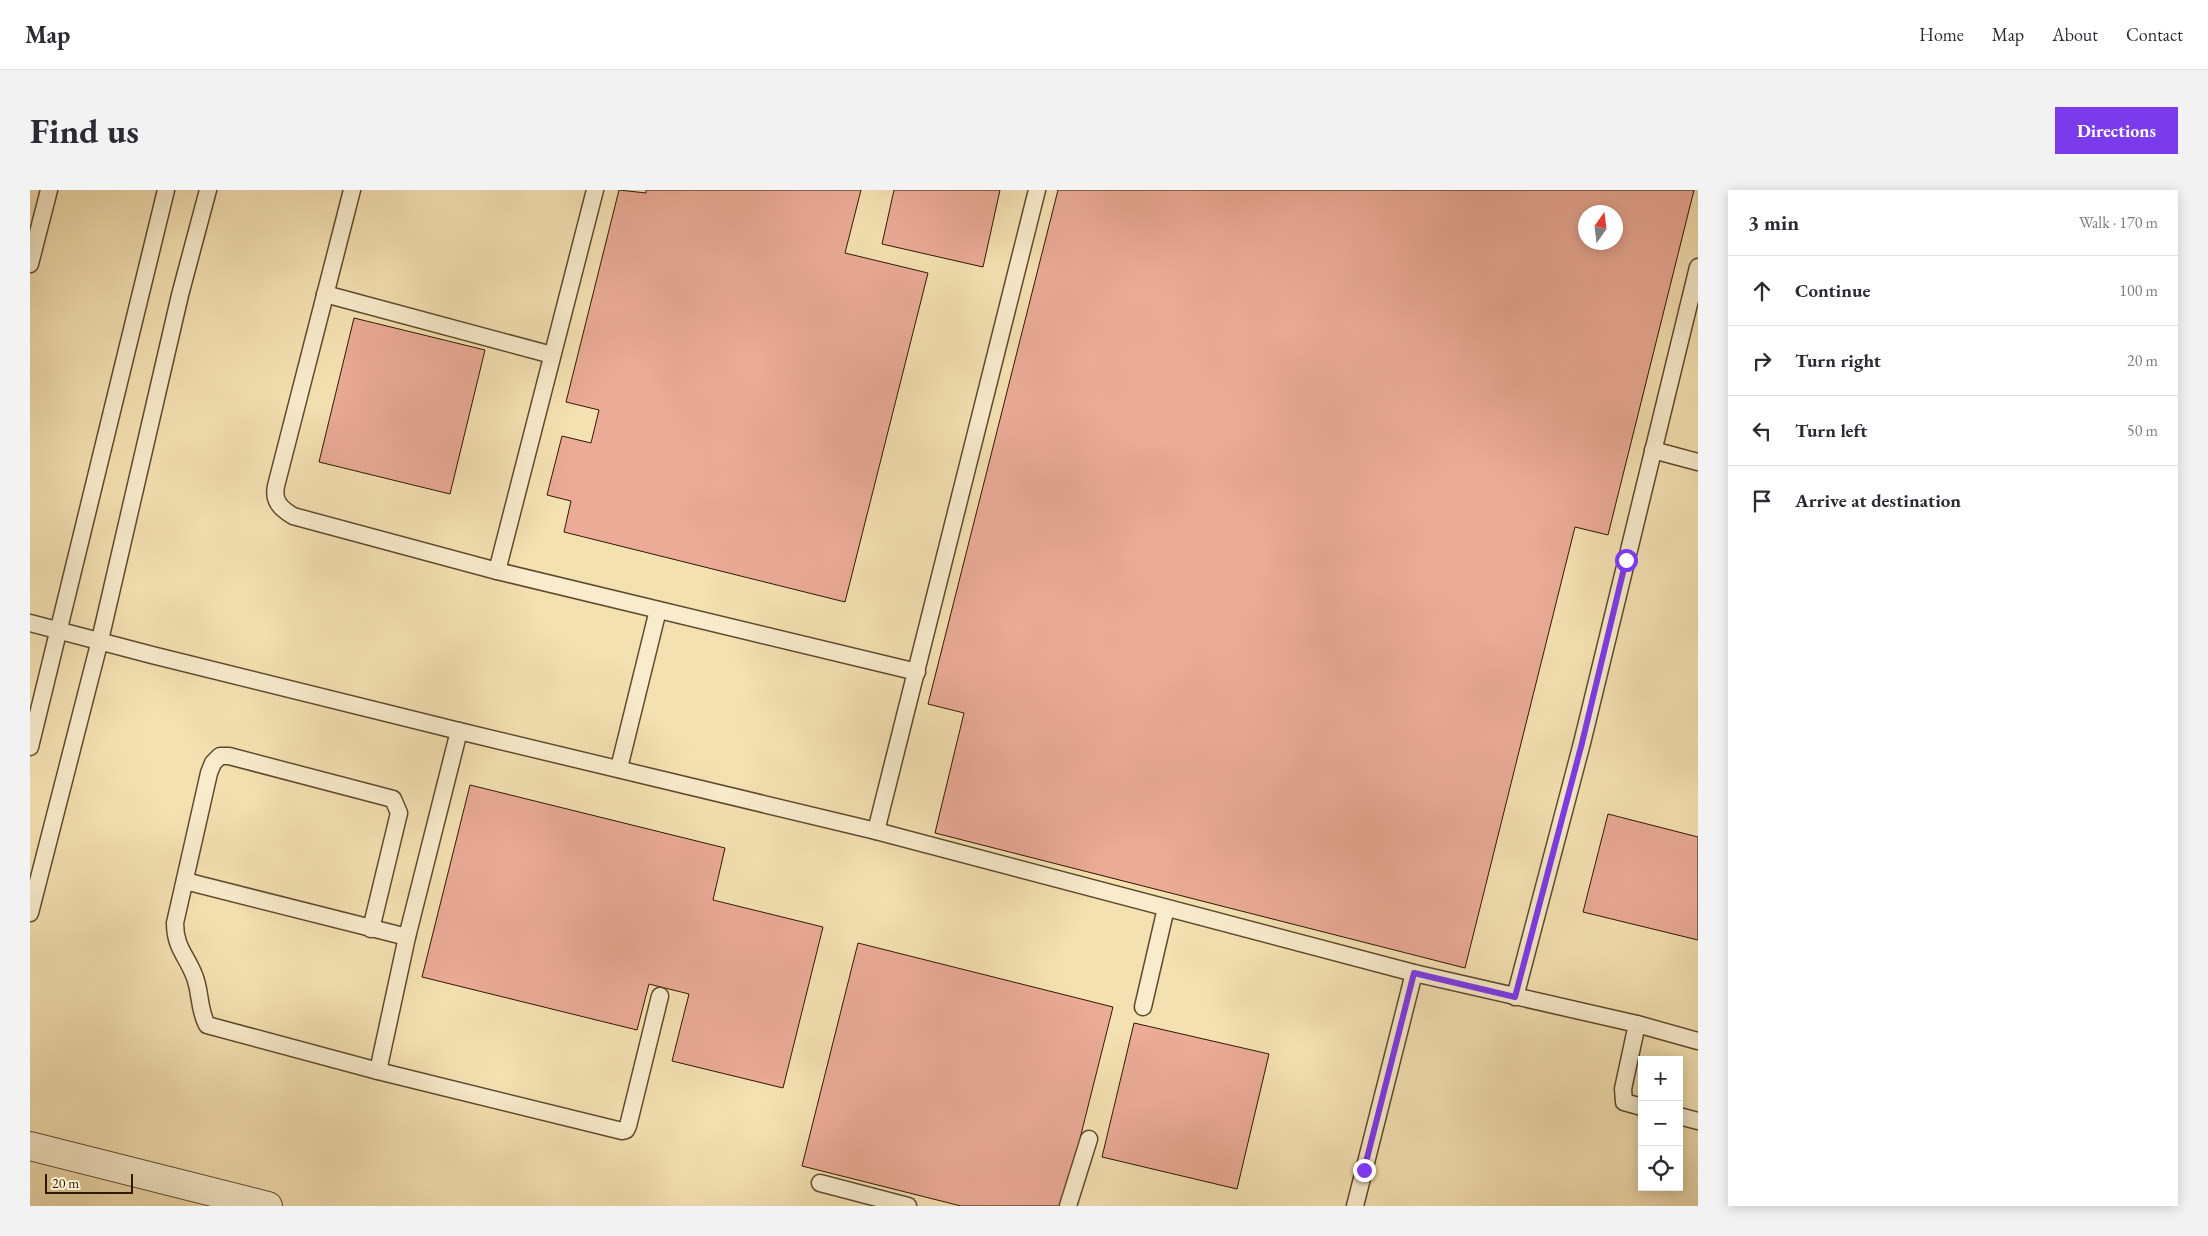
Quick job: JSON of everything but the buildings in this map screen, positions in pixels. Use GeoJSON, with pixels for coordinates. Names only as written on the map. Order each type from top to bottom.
{"type":"FeatureCollection","features":[{"type":"Feature","properties":{"kind":"street"},"geometry":{"type":"LineString","coordinates":[[30,1146],[268,1206]]}},
{"type":"Feature","properties":{"kind":"lane"},"geometry":{"type":"LineString","coordinates":[[30,264],[49,190]]}},
{"type":"Feature","properties":{"kind":"lane"},"geometry":{"type":"LineString","coordinates":[[30,747],[166,190]]}},
{"type":"Feature","properties":{"kind":"lane"},"geometry":{"type":"LineString","coordinates":[[30,913],[100,640],[180,296],[208,190]]}},
{"type":"Feature","properties":{"kind":"lane"},"geometry":{"type":"LineString","coordinates":[[352,190],[276,486],[274,496],[282,509],[293,516],[497,571],[917,672]]}},
{"type":"Feature","properties":{"kind":"lane"},"geometry":{"type":"LineString","coordinates":[[497,571],[595,190]]}},
{"type":"Feature","properties":{"kind":"lane"},"geometry":{"type":"LineString","coordinates":[[876,831],[1038,190]]}},
{"type":"Feature","properties":{"kind":"lane"},"geometry":{"type":"LineString","coordinates":[[1515,997],[1582,743],[1698,267]]}},
{"type":"Feature","properties":{"kind":"lane"},"geometry":{"type":"LineString","coordinates":[[326,294],[552,355]]}},
{"type":"Feature","properties":{"kind":"lane"},"geometry":{"type":"LineString","coordinates":[[1653,450],[1698,462]]}},
{"type":"Feature","properties":{"kind":"lane"},"geometry":{"type":"LineString","coordinates":[[619,768],[658,610]]}},
{"type":"Feature","properties":{"kind":"lane"},"geometry":{"type":"LineString","coordinates":[[30,623],[459,731],[876,831],[1414,973],[1637,1024],[1698,1041]]}},
{"type":"Feature","properties":{"kind":"lane"},"geometry":{"type":"LineString","coordinates":[[378,1071],[407,937],[459,731]]}},
{"type":"Feature","properties":{"kind":"lane"},"geometry":{"type":"LineString","coordinates":[[371,929],[399,813],[393,799],[238,758],[220,756],[213,763],[175,923],[177,945],[194,976],[201,1014],[207,1025],[378,1071],[626,1130],[644,1067],[660,996]]}},
{"type":"Feature","properties":{"kind":"lane"},"geometry":{"type":"LineString","coordinates":[[185,881],[407,937]]}},
{"type":"Feature","properties":{"kind":"lane"},"geometry":{"type":"LineString","coordinates":[[1143,1008],[1166,908]]}},
{"type":"Feature","properties":{"kind":"lane"},"geometry":{"type":"LineString","coordinates":[[1355,1206],[1414,973]]}},
{"type":"Feature","properties":{"kind":"lane"},"geometry":{"type":"LineString","coordinates":[[1637,1024],[1623,1089],[1624,1102],[1638,1106]]}},
{"type":"Feature","properties":{"kind":"lane"},"geometry":{"type":"LineString","coordinates":[[1683,1117],[1698,1121]]}},
{"type":"Feature","properties":{"kind":"lane"},"geometry":{"type":"LineString","coordinates":[[1068,1206],[1089,1139]]}},
{"type":"Feature","properties":{"kind":"lane"},"geometry":{"type":"LineString","coordinates":[[820,1183],[908,1206]]}},
{"type":"Feature","properties":{"kind":"route"},"geometry":{"type":"LineString","coordinates":[[1364,1170],[1414,973],[1515,997],[1582,743],[1626,560]]}}]}
